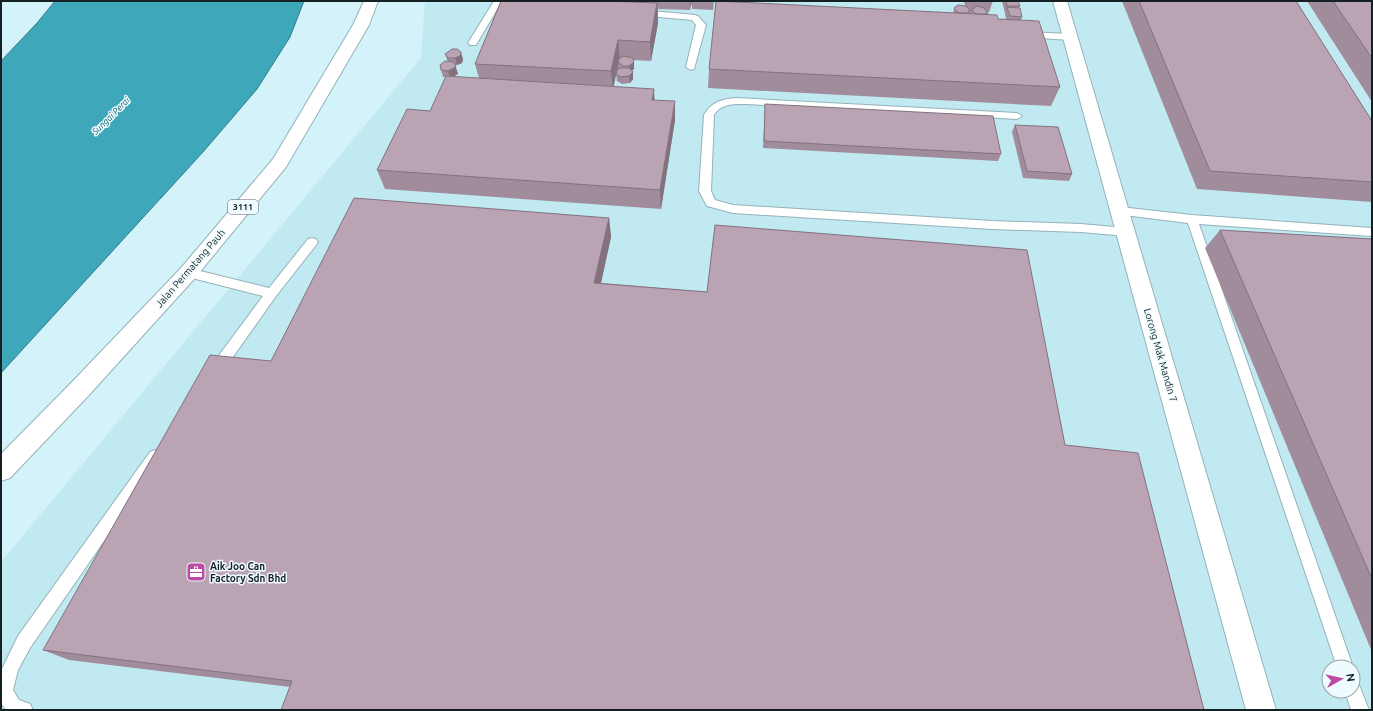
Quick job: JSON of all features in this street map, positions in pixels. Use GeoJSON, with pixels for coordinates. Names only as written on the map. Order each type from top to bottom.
{"type":"FeatureCollection","features":[{"type":"Feature","properties":{"kind":"street","name":"Jalan Permatang Pauh"},"geometry":{"type":"LineString","coordinates":[[1,470],[81,388],[188,273],[280,163],[362,25],[371,1]]}},
{"type":"Feature","properties":{"kind":"street","name":"Lorong Mak Mandin 7"},"geometry":{"type":"LineString","coordinates":[[1060,1],[1261,710]]}},
{"type":"Feature","properties":{"kind":"lane"},"geometry":{"type":"LineString","coordinates":[[473,43],[500,3]]}},
{"type":"Feature","properties":{"kind":"lane"},"geometry":{"type":"LineString","coordinates":[[631,12],[695,18],[701,25],[691,67]]}},
{"type":"Feature","properties":{"kind":"lane"},"geometry":{"type":"LineString","coordinates":[[1020,35],[1071,37]]}},
{"type":"Feature","properties":{"kind":"lane"},"geometry":{"type":"LineString","coordinates":[[1017,116],[747,100],[730,101],[719,104],[711,109],[709,115],[705,191],[711,204],[733,209],[992,225],[1080,228],[1126,232]]}},
{"type":"Feature","properties":{"kind":"lane"},"geometry":{"type":"LineString","coordinates":[[1120,211],[1192,219],[1372,232]]}},
{"type":"Feature","properties":{"kind":"lane"},"geometry":{"type":"LineString","coordinates":[[1192,219],[1342,659]]}},
{"type":"Feature","properties":{"kind":"lane"},"geometry":{"type":"LineString","coordinates":[[208,382],[272,293],[312,242]]}},
{"type":"Feature","properties":{"kind":"lane"},"geometry":{"type":"LineString","coordinates":[[188,273],[272,293]]}},
{"type":"Feature","properties":{"kind":"lane"},"geometry":{"type":"LineString","coordinates":[[24,710],[13,706],[4,692],[10,668],[24,642],[162,447]]}},
{"type":"Feature","properties":{"kind":"lane"},"geometry":{"type":"LineString","coordinates":[[1356,699],[1360,710]]}},
{"type":"Feature","properties":{"kind":"shaded area"},"geometry":{"type":"Polygon","coordinates":[[[425,1],[1372,1],[1372,710],[1,710],[1,562],[421,58],[425,1]]]}},
{"type":"Feature","properties":{"kind":"water","name":"Sungai Perai"},"geometry":{"type":"Polygon","coordinates":[[[55,1],[304,1],[290,37],[257,89],[203,152],[1,373],[1,61],[37,23],[55,1]]]}},
{"type":"Feature","properties":{"kind":"building"},"geometry":{"type":"Polygon","coordinates":[[[501,1],[609,1],[657,3],[650,42],[618,40],[611,71],[475,64],[501,1]]]}},
{"type":"Feature","properties":{"kind":"building"},"geometry":{"type":"Polygon","coordinates":[[[716,1],[997,15],[998,19],[1039,21],[1060,87],[709,69],[716,1]]]}},
{"type":"Feature","properties":{"kind":"building"},"geometry":{"type":"Polygon","coordinates":[[[1006,1],[1018,1],[1020,6],[1007,6],[1006,1]]]}},
{"type":"Feature","properties":{"kind":"building"},"geometry":{"type":"Polygon","coordinates":[[[1139,1],[1296,1],[1372,121],[1372,182],[1210,171],[1139,1]]]}},
{"type":"Feature","properties":{"kind":"building"},"geometry":{"type":"Polygon","coordinates":[[[1333,1],[1372,1],[1372,58],[1333,1]]]}},
{"type":"Feature","properties":{"kind":"building"},"geometry":{"type":"Polygon","coordinates":[[[958,5],[966,6],[970,10],[967,13],[959,13],[954,9],[958,5]]]}},
{"type":"Feature","properties":{"kind":"building"},"geometry":{"type":"Polygon","coordinates":[[[977,6],[984,8],[988,13],[976,14],[972,10],[977,6]]]}},
{"type":"Feature","properties":{"kind":"building"},"geometry":{"type":"Polygon","coordinates":[[[1007,7],[1020,8],[1022,17],[1010,16],[1007,7]]]}},
{"type":"Feature","properties":{"kind":"building"},"geometry":{"type":"Polygon","coordinates":[[[452,49],[457,49],[461,52],[460,56],[448,58],[445,54],[452,49]]]}},
{"type":"Feature","properties":{"kind":"building"},"geometry":{"type":"Polygon","coordinates":[[[623,56],[633,58],[634,62],[629,66],[623,66],[618,62],[623,56]]]}},
{"type":"Feature","properties":{"kind":"building"},"geometry":{"type":"Polygon","coordinates":[[[445,61],[454,62],[456,67],[448,71],[441,70],[440,65],[445,61]]]}},
{"type":"Feature","properties":{"kind":"building"},"geometry":{"type":"Polygon","coordinates":[[[620,68],[629,68],[633,72],[629,76],[621,77],[616,74],[617,70],[620,68]]]}},
{"type":"Feature","properties":{"kind":"building"},"geometry":{"type":"Polygon","coordinates":[[[446,76],[654,89],[652,100],[675,101],[660,190],[377,170],[407,109],[430,111],[446,76]]]}},
{"type":"Feature","properties":{"kind":"building"},"geometry":{"type":"Polygon","coordinates":[[[765,104],[993,116],[1001,154],[764,141],[765,104]]]}},
{"type":"Feature","properties":{"kind":"building"},"geometry":{"type":"Polygon","coordinates":[[[1015,125],[1058,127],[1072,174],[1027,171],[1015,125]]]}},
{"type":"Feature","properties":{"kind":"building"},"geometry":{"type":"Polygon","coordinates":[[[354,198],[609,218],[594,283],[707,292],[715,225],[1027,250],[1065,445],[1138,453],[1204,710],[281,710],[292,681],[43,650],[210,355],[271,361],[354,198]]]}},
{"type":"Feature","properties":{"kind":"building"},"geometry":{"type":"Polygon","coordinates":[[[1220,230],[1372,239],[1372,579],[1220,230]]]}},
{"type":"Feature","properties":{"kind":"place","name":"Aik Joo Can Factory Sdn Bhd"},"geometry":{"type":"Point","coordinates":[196,572]}}]}
